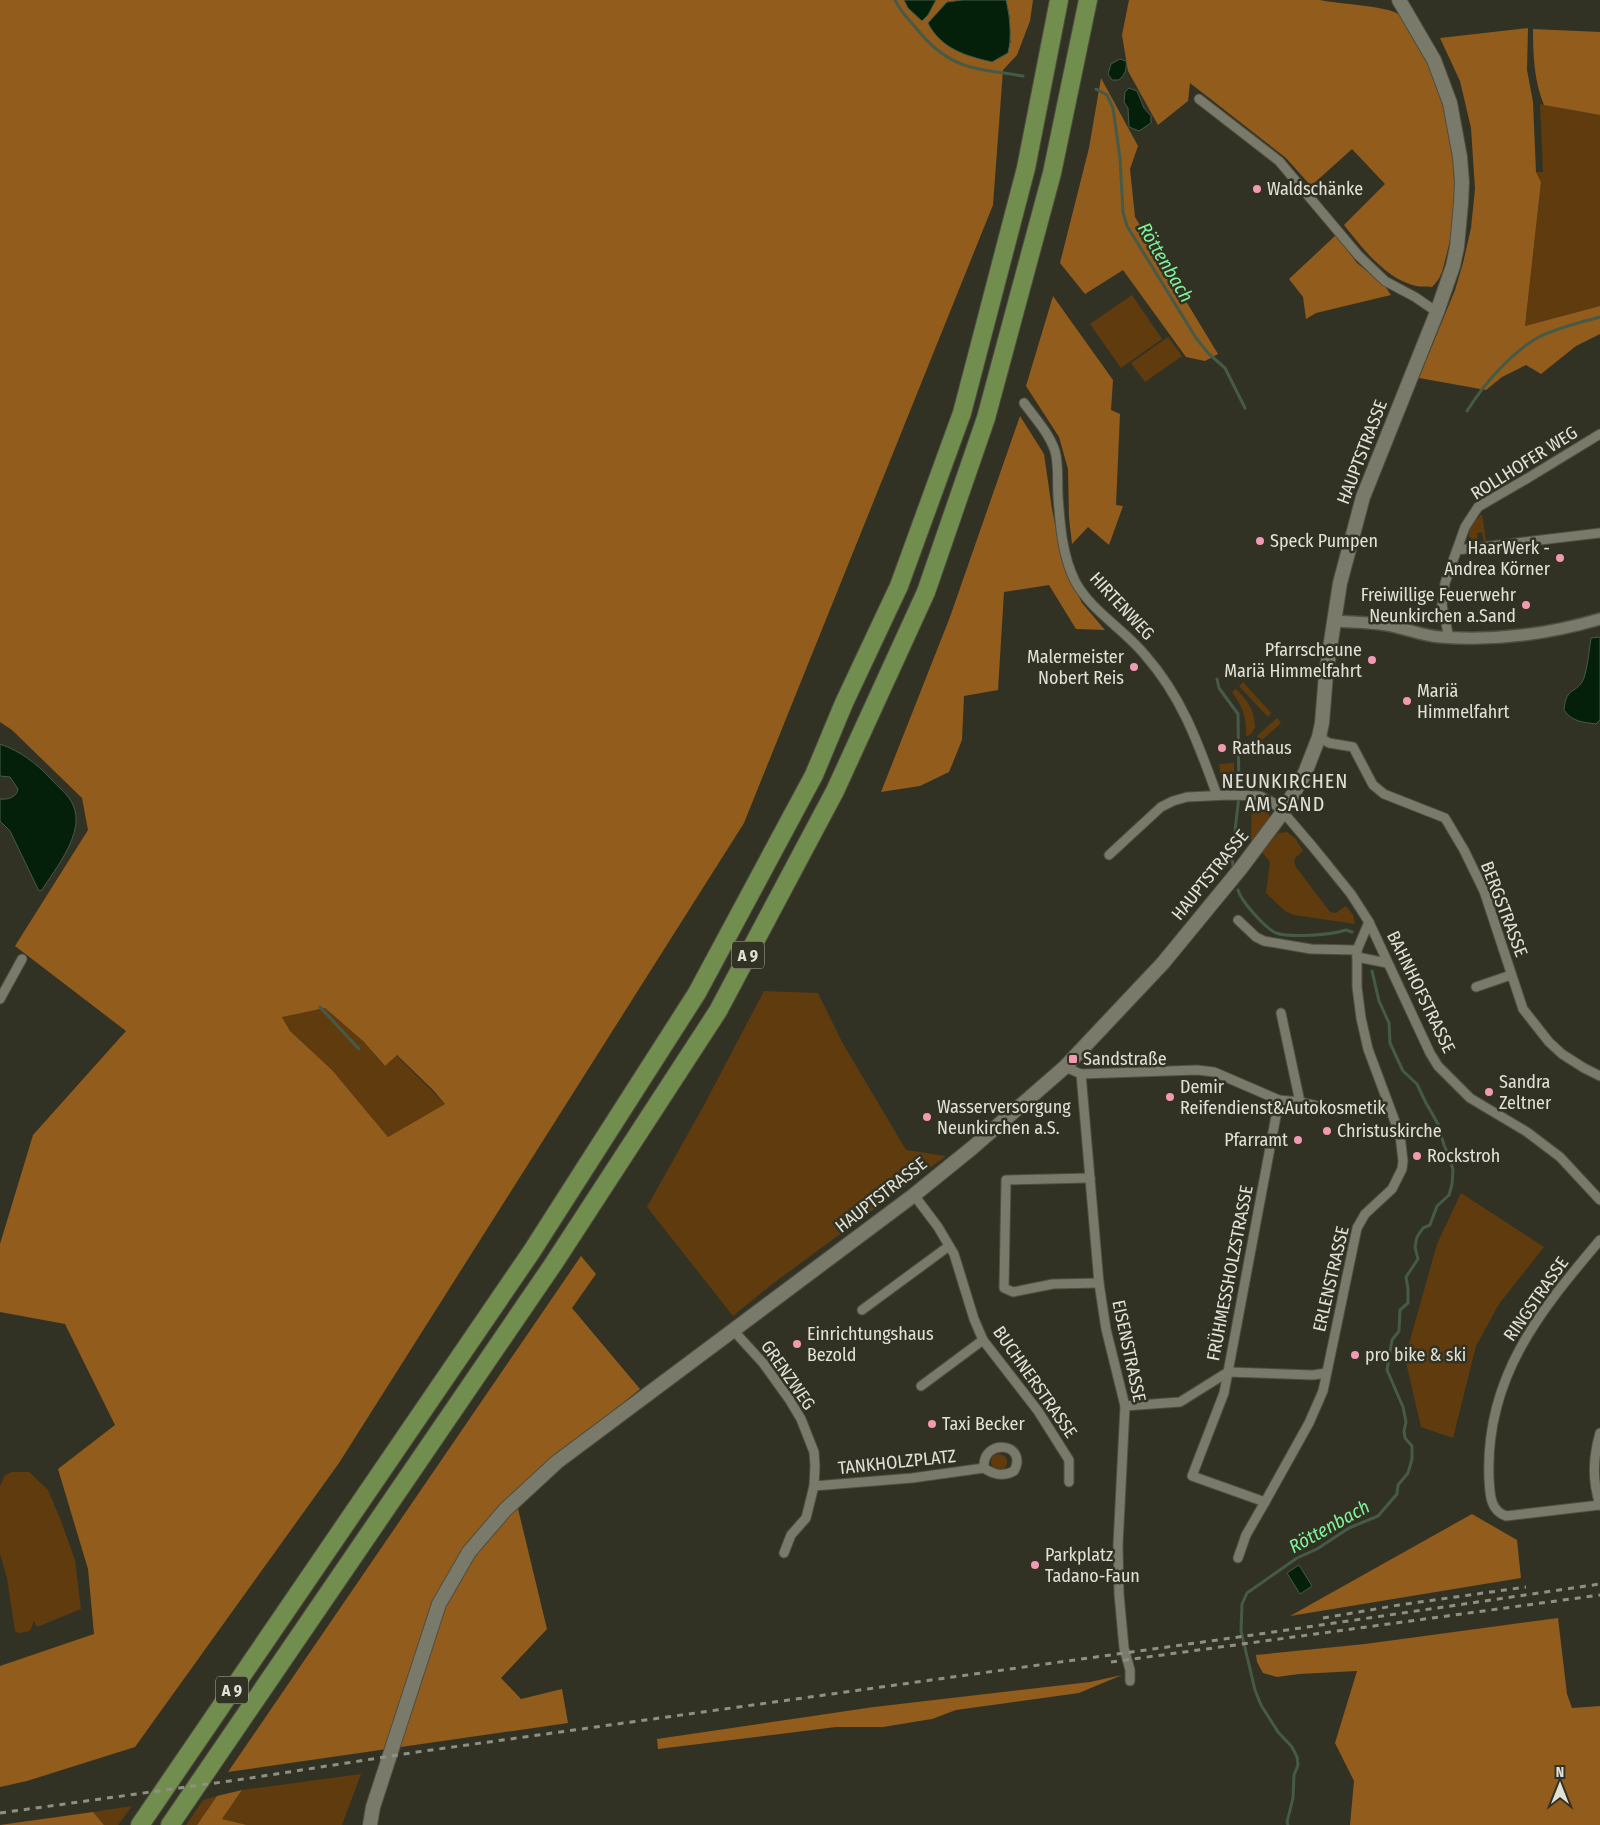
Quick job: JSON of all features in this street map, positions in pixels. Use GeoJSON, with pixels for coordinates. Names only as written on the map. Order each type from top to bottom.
{"type":"FeatureCollection","features":[{"type":"Feature","properties":{"kind":"highway","name":"A 9"},"geometry":{"type":"LineString","coordinates":[[140,1825],[532,1251],[697,994],[814,774],[844,703],[899,586],[962,413],[1026,168],[1059,0]]}},
{"type":"Feature","properties":{"kind":"highway","name":"A 9"},"geometry":{"type":"LineString","coordinates":[[170,1825],[554,1263],[718,1011],[835,791],[926,592],[986,418],[1052,173],[1088,0]]}},
{"type":"Feature","properties":{"kind":"highway"},"geometry":{"type":"LineString","coordinates":[[132,1825],[156,1803]]}},
{"type":"Feature","properties":{"kind":"main road","name":"HAUPTSTRASSE"},"geometry":{"type":"LineString","coordinates":[[373,1807],[439,1604],[469,1552],[505,1510],[557,1462],[914,1195],[972,1148],[1065,1067],[1163,963],[1242,868],[1283,812],[1305,773],[1319,737],[1341,576],[1363,497],[1437,312],[1453,266],[1460,227],[1462,182],[1450,102],[1434,60],[1399,0]]}},
{"type":"Feature","properties":{"kind":"main road"},"geometry":{"type":"LineString","coordinates":[[362,1825],[373,1807]]}},
{"type":"Feature","properties":{"kind":"main road"},"geometry":{"type":"LineString","coordinates":[[370,1825],[373,1807]]}},
{"type":"Feature","properties":{"kind":"street"},"geometry":{"type":"LineString","coordinates":[[1200,99],[1279,161],[1358,255],[1385,281],[1415,297],[1437,312]]}},
{"type":"Feature","properties":{"kind":"street","name":"HIRTENWEG"},"geometry":{"type":"LineString","coordinates":[[1024,404],[1043,428],[1054,450],[1058,466],[1058,496],[1064,553],[1075,582],[1092,603],[1144,653],[1176,696],[1200,747],[1217,795]]}},
{"type":"Feature","properties":{"kind":"street","name":"ROLLHOFER WEG"},"geometry":{"type":"LineString","coordinates":[[1449,638],[1442,605],[1445,583],[1465,527],[1478,507],[1600,434]]}},
{"type":"Feature","properties":{"kind":"street"},"geometry":{"type":"LineString","coordinates":[[1457,550],[1600,533]]}},
{"type":"Feature","properties":{"kind":"street"},"geometry":{"type":"LineString","coordinates":[[1334,621],[1386,625],[1437,637],[1474,638],[1515,635],[1575,626],[1600,619]]}},
{"type":"Feature","properties":{"kind":"street","name":"BERGSTRASSE"},"geometry":{"type":"LineString","coordinates":[[1319,737],[1329,743],[1353,747],[1373,785],[1384,794],[1445,818],[1464,850],[1484,891],[1523,1009],[1549,1042],[1562,1054],[1600,1076]]}},
{"type":"Feature","properties":{"kind":"street"},"geometry":{"type":"LineString","coordinates":[[1109,855],[1161,807],[1187,797],[1217,795]]}},
{"type":"Feature","properties":{"kind":"street","name":"BAHNHOFSTRASSE"},"geometry":{"type":"LineString","coordinates":[[1217,795],[1255,796],[1272,802],[1283,812],[1351,894],[1369,922],[1387,964],[1438,1066],[1470,1098],[1527,1132],[1560,1157],[1600,1200]]}},
{"type":"Feature","properties":{"kind":"street"},"geometry":{"type":"LineString","coordinates":[[1238,920],[1256,937],[1264,941],[1311,949],[1357,953],[1387,964]]}},
{"type":"Feature","properties":{"kind":"street","name":"ERLENSTRASSE"},"geometry":{"type":"LineString","coordinates":[[1238,1558],[1246,1535],[1309,1423],[1323,1391],[1357,1228],[1365,1214],[1392,1189],[1402,1170],[1400,1134],[1368,1048],[1357,986],[1357,953],[1369,922]]}},
{"type":"Feature","properties":{"kind":"street"},"geometry":{"type":"LineString","coordinates":[[0,998],[22,958]]}},
{"type":"Feature","properties":{"kind":"street"},"geometry":{"type":"LineString","coordinates":[[1476,987],[1511,975]]}},
{"type":"Feature","properties":{"kind":"street"},"geometry":{"type":"LineString","coordinates":[[1281,1013],[1300,1102]]}},
{"type":"Feature","properties":{"kind":"street"},"geometry":{"type":"LineString","coordinates":[[1065,1067],[1081,1074],[1198,1070],[1214,1072],[1279,1100],[1300,1102],[1336,1110]]}},
{"type":"Feature","properties":{"kind":"street","name":"EISENSTRASSE"},"geometry":{"type":"LineString","coordinates":[[1081,1074],[1098,1283],[1106,1329],[1125,1406],[1118,1544],[1119,1594],[1124,1648],[1130,1670],[1130,1681]]}},
{"type":"Feature","properties":{"kind":"street","name":"FRÜHMESSHOLZSTRASSE"},"geometry":{"type":"LineString","coordinates":[[1125,1406],[1180,1402],[1228,1372],[1279,1100]]}},
{"type":"Feature","properties":{"kind":"street"},"geometry":{"type":"LineString","coordinates":[[1090,1178],[1006,1180],[1004,1288],[1013,1292],[1053,1284],[1098,1283]]}},
{"type":"Feature","properties":{"kind":"street","name":"BUCHNERSTRASSE"},"geometry":{"type":"LineString","coordinates":[[914,1195],[938,1227],[954,1254],[974,1319],[983,1340],[1038,1411],[1069,1460],[1069,1482]]}},
{"type":"Feature","properties":{"kind":"street","name":"RINGSTRASSE"},"geometry":{"type":"LineString","coordinates":[[1600,1240],[1547,1305],[1518,1351],[1496,1405],[1488,1456],[1491,1502],[1500,1514],[1511,1516],[1600,1505],[1595,1490],[1593,1473],[1596,1446],[1600,1433]]}},
{"type":"Feature","properties":{"kind":"street"},"geometry":{"type":"LineString","coordinates":[[862,1310],[949,1246]]}},
{"type":"Feature","properties":{"kind":"street","name":"GRENZWEG"},"geometry":{"type":"LineString","coordinates":[[733,1330],[763,1363],[789,1399],[801,1419],[814,1452],[814,1486],[806,1518],[791,1535],[784,1554]]}},
{"type":"Feature","properties":{"kind":"street"},"geometry":{"type":"LineString","coordinates":[[921,1386],[983,1340]]}},
{"type":"Feature","properties":{"kind":"street"},"geometry":{"type":"LineString","coordinates":[[1265,1502],[1192,1476],[1224,1392],[1228,1372],[1312,1375],[1326,1372]]}},
{"type":"Feature","properties":{"kind":"street","name":"TANKHOLZPLATZ"},"geometry":{"type":"LineString","coordinates":[[814,1486],[912,1478],[984,1468]]}},
{"type":"Feature","properties":{"kind":"shaded area"},"geometry":{"type":"Polygon","coordinates":[[[0,0],[904,0],[908,8],[922,21],[928,15],[936,0],[963,0],[947,2],[928,23],[931,29],[1011,43],[1009,34],[1010,18],[1006,0],[1033,0],[1030,21],[1017,55],[1003,70],[993,205],[744,823],[339,1463],[135,1747],[27,1781],[0,1787],[0,1666],[94,1634],[88,1569],[58,1469],[115,1425],[65,1324],[0,1312],[0,1244],[33,1135],[126,1031],[15,946],[88,830],[82,798],[12,730],[0,722],[0,0]],[[325,1008],[282,1017],[290,1031],[332,1070],[388,1137],[445,1104],[397,1055],[385,1066],[363,1041],[325,1008]]]}},
{"type":"Feature","properties":{"kind":"shaded area"},"geometry":{"type":"Polygon","coordinates":[[[904,0],[936,0],[928,15],[922,21],[908,8],[904,0]]]}},
{"type":"Feature","properties":{"kind":"shaded area"},"geometry":{"type":"Polygon","coordinates":[[[1006,0],[1010,27],[1008,53],[992,62],[973,57],[947,45],[933,32],[928,23],[947,2],[1006,0]]]}},
{"type":"Feature","properties":{"kind":"shaded area"},"geometry":{"type":"Polygon","coordinates":[[[1129,0],[1320,0],[1373,7],[1398,14],[1424,57],[1435,83],[1444,111],[1450,140],[1454,169],[1452,226],[1441,276],[1436,283],[1432,287],[1416,286],[1395,277],[1376,262],[1344,225],[1385,184],[1352,149],[1311,186],[1286,158],[1190,83],[1188,101],[1158,125],[1128,71],[1122,35],[1129,0]]]}},
{"type":"Feature","properties":{"kind":"shaded area"},"geometry":{"type":"Polygon","coordinates":[[[1528,28],[1527,70],[1533,102],[1536,172],[1541,182],[1525,326],[1600,306],[1600,334],[1576,346],[1541,374],[1526,365],[1502,377],[1486,390],[1419,378],[1455,290],[1463,263],[1471,228],[1475,189],[1471,128],[1460,81],[1440,38],[1528,28]]]}},
{"type":"Feature","properties":{"kind":"shaded area"},"geometry":{"type":"Polygon","coordinates":[[[1533,29],[1600,32],[1600,115],[1544,105],[1536,77],[1533,29]]]}},
{"type":"Feature","properties":{"kind":"shaded area"},"geometry":{"type":"Polygon","coordinates":[[[1120,59],[1126,61],[1125,72],[1119,80],[1112,80],[1108,74],[1111,64],[1120,59]]]}},
{"type":"Feature","properties":{"kind":"shaded area"},"geometry":{"type":"Polygon","coordinates":[[[1101,78],[1138,146],[1130,169],[1135,217],[1218,354],[1205,361],[1186,357],[1123,270],[1085,294],[1060,263],[1089,148],[1101,78]]]}},
{"type":"Feature","properties":{"kind":"shaded area"},"geometry":{"type":"Polygon","coordinates":[[[1129,88],[1137,91],[1144,108],[1151,116],[1151,123],[1139,131],[1129,127],[1128,108],[1124,102],[1125,92],[1129,88]]]}},
{"type":"Feature","properties":{"kind":"shaded area"},"geometry":{"type":"Polygon","coordinates":[[[1540,104],[1600,115],[1600,306],[1525,326],[1541,182],[1536,172],[1543,172],[1540,104]]]}},
{"type":"Feature","properties":{"kind":"shaded area"},"geometry":{"type":"Polygon","coordinates":[[[1336,235],[1357,263],[1385,286],[1391,295],[1316,313],[1306,319],[1303,297],[1289,279],[1336,235]]]}},
{"type":"Feature","properties":{"kind":"shaded area"},"geometry":{"type":"Polygon","coordinates":[[[1132,295],[1162,339],[1121,368],[1090,324],[1132,295]]]}},
{"type":"Feature","properties":{"kind":"shaded area"},"geometry":{"type":"Polygon","coordinates":[[[1053,296],[1113,380],[1111,410],[1120,414],[1116,505],[1123,506],[1109,545],[1088,527],[1072,544],[1069,518],[1068,469],[1059,437],[1026,386],[1053,296]]]}},
{"type":"Feature","properties":{"kind":"shaded area"},"geometry":{"type":"Polygon","coordinates":[[[1168,337],[1182,356],[1145,382],[1131,363],[1168,337]]]}},
{"type":"Feature","properties":{"kind":"shaded area"},"geometry":{"type":"Polygon","coordinates":[[[1020,416],[1044,454],[1063,564],[1082,603],[1105,630],[1076,629],[1049,585],[1004,592],[998,690],[964,696],[962,740],[949,772],[920,786],[881,792],[950,617],[1020,416]]]}},
{"type":"Feature","properties":{"kind":"shaded area"},"geometry":{"type":"Polygon","coordinates":[[[1482,514],[1486,541],[1484,541],[1482,532],[1477,533],[1478,542],[1470,538],[1469,531],[1482,514]]]}},
{"type":"Feature","properties":{"kind":"shaded area"},"geometry":{"type":"Polygon","coordinates":[[[1600,637],[1600,720],[1596,724],[1574,719],[1564,710],[1569,693],[1578,687],[1584,678],[1591,638],[1600,637]]]}},
{"type":"Feature","properties":{"kind":"shaded area"},"geometry":{"type":"Polygon","coordinates":[[[1243,682],[1271,713],[1268,717],[1239,686],[1243,682]]]}},
{"type":"Feature","properties":{"kind":"shaded area"},"geometry":{"type":"Polygon","coordinates":[[[1236,689],[1247,702],[1254,716],[1255,728],[1250,735],[1246,736],[1244,713],[1232,692],[1236,689]]]}},
{"type":"Feature","properties":{"kind":"shaded area"},"geometry":{"type":"Polygon","coordinates":[[[1277,718],[1281,723],[1261,741],[1257,736],[1277,718]]]}},
{"type":"Feature","properties":{"kind":"shaded area"},"geometry":{"type":"Polygon","coordinates":[[[0,744],[21,754],[45,773],[69,798],[76,816],[75,827],[67,850],[42,890],[39,891],[10,831],[0,821],[0,799],[12,797],[18,789],[10,777],[0,776],[0,744]]]}},
{"type":"Feature","properties":{"kind":"shaded area"},"geometry":{"type":"Polygon","coordinates":[[[1234,763],[1234,781],[1231,786],[1227,786],[1222,782],[1219,764],[1234,763]]]}},
{"type":"Feature","properties":{"kind":"shaded area"},"geometry":{"type":"Polygon","coordinates":[[[1252,801],[1267,809],[1269,818],[1251,843],[1252,801]]]}},
{"type":"Feature","properties":{"kind":"shaded area"},"geometry":{"type":"Polygon","coordinates":[[[1287,832],[1296,839],[1303,851],[1294,861],[1296,867],[1330,912],[1336,913],[1346,906],[1353,915],[1355,924],[1294,915],[1285,911],[1266,893],[1270,862],[1262,852],[1278,833],[1287,832]]]}},
{"type":"Feature","properties":{"kind":"shaded area"},"geometry":{"type":"Polygon","coordinates":[[[764,991],[818,993],[842,1042],[906,1150],[946,1156],[771,1285],[733,1316],[647,1207],[703,1107],[764,991]]]}},
{"type":"Feature","properties":{"kind":"shaded area"},"geometry":{"type":"Polygon","coordinates":[[[325,1008],[363,1041],[384,1066],[396,1055],[445,1104],[388,1137],[332,1070],[290,1031],[282,1016],[325,1008]]]}},
{"type":"Feature","properties":{"kind":"shaded area"},"geometry":{"type":"Polygon","coordinates":[[[1461,1193],[1544,1247],[1499,1304],[1476,1346],[1453,1438],[1421,1427],[1405,1358],[1437,1244],[1461,1193]]]}},
{"type":"Feature","properties":{"kind":"shaded area"},"geometry":{"type":"Polygon","coordinates":[[[581,1256],[596,1274],[572,1308],[640,1389],[514,1492],[547,1629],[501,1678],[521,1699],[562,1689],[568,1723],[228,1772],[581,1256]]]}},
{"type":"Feature","properties":{"kind":"shaded area"},"geometry":{"type":"Polygon","coordinates":[[[999,1454],[1007,1462],[999,1470],[991,1462],[999,1454]]]}},
{"type":"Feature","properties":{"kind":"shaded area"},"geometry":{"type":"Polygon","coordinates":[[[12,1472],[29,1472],[48,1490],[75,1560],[81,1609],[37,1627],[34,1621],[30,1631],[19,1633],[15,1631],[7,1578],[0,1554],[0,1486],[5,1475],[12,1472]]]}},
{"type":"Feature","properties":{"kind":"shaded area"},"geometry":{"type":"Polygon","coordinates":[[[1472,1514],[1517,1540],[1521,1578],[1290,1616],[1472,1514]]]}},
{"type":"Feature","properties":{"kind":"shaded area"},"geometry":{"type":"Polygon","coordinates":[[[1299,1565],[1312,1586],[1300,1594],[1287,1573],[1299,1565]]]}},
{"type":"Feature","properties":{"kind":"shaded area"},"geometry":{"type":"Polygon","coordinates":[[[1558,1618],[1567,1694],[1572,1708],[1600,1706],[1600,1825],[1350,1825],[1354,1781],[1335,1743],[1357,1671],[1277,1677],[1263,1673],[1257,1662],[1256,1655],[1365,1644],[1558,1618]]]}},
{"type":"Feature","properties":{"kind":"shaded area"},"geometry":{"type":"Polygon","coordinates":[[[1122,1675],[1079,1693],[956,1710],[932,1719],[883,1727],[836,1727],[658,1749],[657,1739],[874,1707],[1090,1682],[1122,1675]]]}},
{"type":"Feature","properties":{"kind":"shaded area"},"geometry":{"type":"Polygon","coordinates":[[[361,1774],[342,1825],[247,1825],[222,1819],[242,1790],[361,1774]]]}},
{"type":"Feature","properties":{"kind":"shaded area"},"geometry":{"type":"Polygon","coordinates":[[[242,1790],[222,1819],[247,1825],[197,1825],[217,1796],[242,1790]]]}},
{"type":"Feature","properties":{"kind":"shaded area"},"geometry":{"type":"Polygon","coordinates":[[[217,1796],[197,1825],[186,1825],[203,1800],[217,1796]]]}},
{"type":"Feature","properties":{"kind":"shaded area"},"geometry":{"type":"Polygon","coordinates":[[[132,1806],[118,1825],[104,1825],[93,1812],[132,1806]]]}},
{"type":"Feature","properties":{"kind":"shaded area"},"geometry":{"type":"Polygon","coordinates":[[[93,1812],[104,1825],[0,1825],[93,1812]]]}},
{"type":"Feature","properties":{"kind":"waterway","name":"Röttenbach"},"geometry":{"type":"LineString","coordinates":[[895,0],[904,15],[928,42],[952,60],[976,68],[1023,76]]}},
{"type":"Feature","properties":{"kind":"waterway","name":"Röttenbach"},"geometry":{"type":"LineString","coordinates":[[1096,89],[1107,95],[1113,108],[1120,158],[1123,212],[1127,226],[1196,338],[1209,354],[1225,368],[1245,408]]}},
{"type":"Feature","properties":{"kind":"waterway"},"geometry":{"type":"LineString","coordinates":[[1467,411],[1481,391],[1507,361],[1527,345],[1552,331],[1600,317]]}},
{"type":"Feature","properties":{"kind":"waterway","name":"Röttenbach"},"geometry":{"type":"LineString","coordinates":[[1217,679],[1219,688],[1238,714],[1239,796],[1232,857],[1233,866]]}},
{"type":"Feature","properties":{"kind":"waterway","name":"Röttenbach"},"geometry":{"type":"LineString","coordinates":[[1238,890],[1254,914],[1276,933],[1301,936],[1346,930],[1352,932]]}},
{"type":"Feature","properties":{"kind":"waterway","name":"Röttenbach"},"geometry":{"type":"LineString","coordinates":[[1288,1825],[1287,1822],[1293,1798],[1294,1775],[1298,1765],[1297,1757],[1292,1747],[1278,1732],[1261,1705],[1255,1690],[1241,1631],[1242,1604],[1247,1593],[1297,1558],[1317,1549],[1349,1528],[1378,1516],[1397,1494],[1398,1485],[1408,1473],[1412,1459],[1412,1446],[1405,1438],[1406,1422],[1403,1407],[1387,1370],[1392,1340],[1399,1331],[1400,1310],[1408,1303],[1406,1277],[1418,1259],[1415,1247],[1417,1237],[1423,1228],[1430,1225],[1437,1206],[1449,1195],[1452,1184],[1453,1170],[1438,1124],[1417,1084],[1403,1071],[1390,1043],[1389,1023],[1379,1001],[1372,971]]}},
{"type":"Feature","properties":{"kind":"waterway"},"geometry":{"type":"LineString","coordinates":[[320,1007],[359,1049]]}},
{"type":"Feature","properties":{"kind":"railway"},"geometry":{"type":"LineString","coordinates":[[0,1813],[1600,1584]]}},
{"type":"Feature","properties":{"kind":"railway"},"geometry":{"type":"LineString","coordinates":[[1323,1618],[1526,1587]]}},
{"type":"Feature","properties":{"kind":"railway"},"geometry":{"type":"LineString","coordinates":[[1111,1662],[1600,1595]]}},
{"type":"Feature","properties":{"kind":"place","name":"Waldschänke"},"geometry":{"type":"Point","coordinates":[1257,189]}},
{"type":"Feature","properties":{"kind":"place","name":"Speck Pumpen"},"geometry":{"type":"Point","coordinates":[1260,541]}},
{"type":"Feature","properties":{"kind":"place","name":"HaarWerk - Andrea Körner"},"geometry":{"type":"Point","coordinates":[1560,558]}},
{"type":"Feature","properties":{"kind":"place","name":"Freiwillige Feuerwehr Neunkirchen a.Sand"},"geometry":{"type":"Point","coordinates":[1526,605]}},
{"type":"Feature","properties":{"kind":"place","name":"Pfarrscheune Mariä Himmelfahrt"},"geometry":{"type":"Point","coordinates":[1372,660]}},
{"type":"Feature","properties":{"kind":"place","name":"Malermeister Nobert Reis"},"geometry":{"type":"Point","coordinates":[1134,667]}},
{"type":"Feature","properties":{"kind":"place","name":"Mariä Himmelfahrt"},"geometry":{"type":"Point","coordinates":[1407,701]}},
{"type":"Feature","properties":{"kind":"place","name":"Rathaus"},"geometry":{"type":"Point","coordinates":[1222,748]}},
{"type":"Feature","properties":{"kind":"place","name":"Sandstraße"},"geometry":{"type":"Point","coordinates":[1073,1059]}},
{"type":"Feature","properties":{"kind":"place","name":"Sandra Zeltner"},"geometry":{"type":"Point","coordinates":[1489,1092]}},
{"type":"Feature","properties":{"kind":"place","name":"Demir Reifendienst&Autokosmetik"},"geometry":{"type":"Point","coordinates":[1170,1097]}},
{"type":"Feature","properties":{"kind":"place","name":"Wasserversorgung Neunkirchen a.S."},"geometry":{"type":"Point","coordinates":[927,1117]}},
{"type":"Feature","properties":{"kind":"place","name":"Christuskirche"},"geometry":{"type":"Point","coordinates":[1327,1131]}},
{"type":"Feature","properties":{"kind":"place","name":"Pfarramt"},"geometry":{"type":"Point","coordinates":[1298,1140]}},
{"type":"Feature","properties":{"kind":"place","name":"Rockstroh"},"geometry":{"type":"Point","coordinates":[1417,1156]}},
{"type":"Feature","properties":{"kind":"place","name":"Einrichtungshaus Bezold"},"geometry":{"type":"Point","coordinates":[797,1344]}},
{"type":"Feature","properties":{"kind":"place","name":"pro bike & ski"},"geometry":{"type":"Point","coordinates":[1355,1355]}},
{"type":"Feature","properties":{"kind":"place","name":"Taxi Becker"},"geometry":{"type":"Point","coordinates":[932,1424]}},
{"type":"Feature","properties":{"kind":"place","name":"Parkplatz Tadano-Faun"},"geometry":{"type":"Point","coordinates":[1035,1565]}},
{"type":"Feature","properties":{"kind":"district","name":"NEUNKIRCHEN AM SAND"},"geometry":{"type":"Point","coordinates":[1285,792]}}]}
